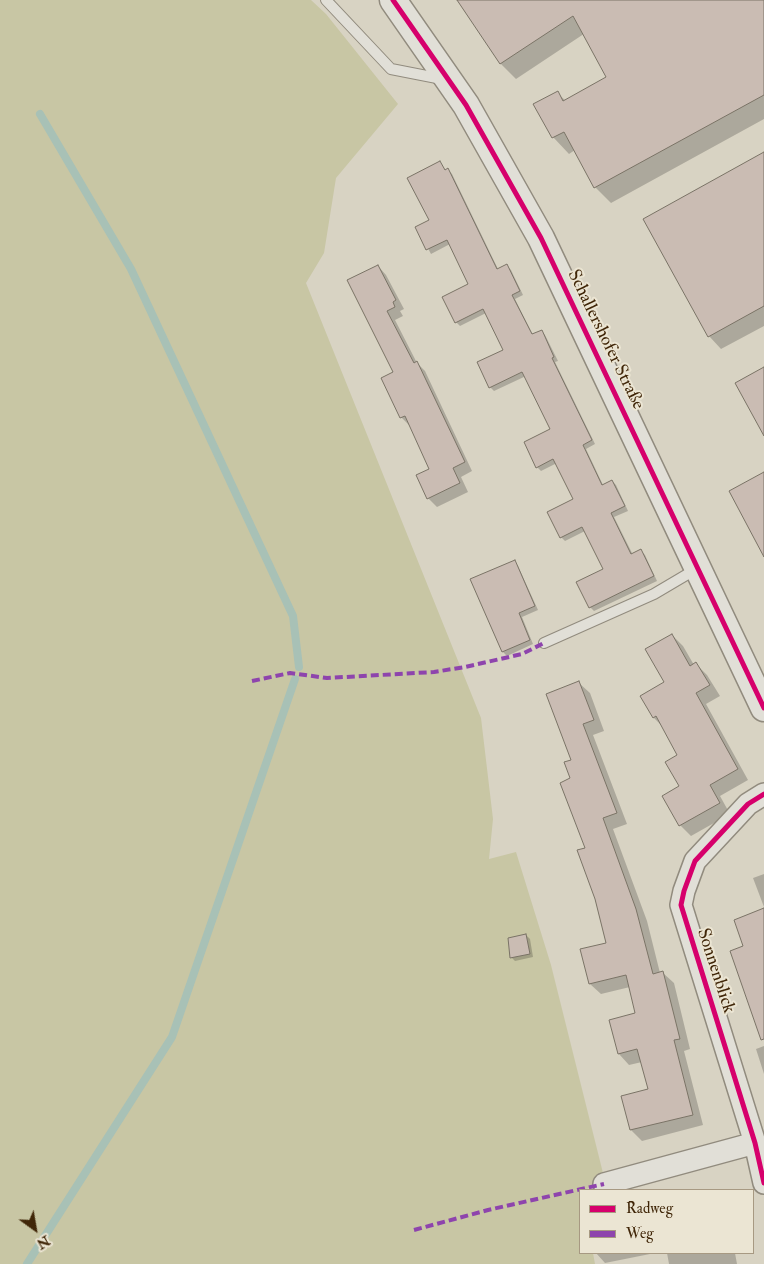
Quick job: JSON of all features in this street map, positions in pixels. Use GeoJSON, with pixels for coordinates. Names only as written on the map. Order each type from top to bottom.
{"type":"FeatureCollection","features":[{"type":"Feature","properties":{"kind":"street","name":"Schallershofer Straße"},"geometry":{"type":"LineString","coordinates":[[393,0],[451,81],[482,132],[541,238],[764,708]]}},
{"type":"Feature","properties":{"kind":"street","name":"Sonnenblick"},"geometry":{"type":"LineString","coordinates":[[764,794],[748,804],[695,861],[681,905],[755,1143],[764,1183]]}},
{"type":"Feature","properties":{"kind":"street"},"geometry":{"type":"LineString","coordinates":[[604,1184],[755,1143]]}},
{"type":"Feature","properties":{"kind":"lane"},"geometry":{"type":"LineString","coordinates":[[326,0],[391,69],[451,81]]}},
{"type":"Feature","properties":{"kind":"lane"},"geometry":{"type":"LineString","coordinates":[[544,643],[654,594],[699,568]]}},
{"type":"Feature","properties":{"kind":"shaded area"},"geometry":{"type":"Polygon","coordinates":[[[0,0],[311,0],[326,14],[398,104],[336,178],[324,253],[306,283],[481,718],[493,819],[489,859],[516,852],[551,965],[606,1185],[579,1189],[579,1254],[593,1254],[595,1264],[0,1264],[0,0]]]}},
{"type":"Feature","properties":{"kind":"building"},"geometry":{"type":"Polygon","coordinates":[[[457,0],[764,0],[764,95],[594,188],[564,132],[552,138],[533,104],[558,91],[563,101],[606,77],[573,16],[500,64],[457,0]]]}},
{"type":"Feature","properties":{"kind":"building"},"geometry":{"type":"Polygon","coordinates":[[[764,152],[764,306],[708,337],[643,219],[764,152]]]}},
{"type":"Feature","properties":{"kind":"building"},"geometry":{"type":"Polygon","coordinates":[[[440,161],[445,170],[448,168],[497,269],[507,264],[520,291],[512,295],[532,334],[542,330],[554,357],[552,358],[592,440],[583,445],[602,485],[612,480],[625,506],[611,513],[631,554],[641,549],[654,576],[589,608],[576,582],[603,569],[582,527],[560,538],[547,512],[573,499],[553,459],[536,468],[524,442],[550,429],[522,372],[489,388],[477,362],[503,350],[483,309],[455,323],[442,297],[468,284],[447,240],[426,250],[415,227],[429,220],[407,178],[440,161]]]}},
{"type":"Feature","properties":{"kind":"building"},"geometry":{"type":"Polygon","coordinates":[[[378,265],[396,300],[393,302],[395,307],[387,311],[414,363],[417,361],[465,462],[453,468],[460,483],[427,499],[416,475],[429,469],[405,416],[400,418],[381,378],[393,372],[347,280],[378,265]]]}},
{"type":"Feature","properties":{"kind":"building"},"geometry":{"type":"Polygon","coordinates":[[[764,367],[764,436],[735,383],[764,367]]]}},
{"type":"Feature","properties":{"kind":"building"},"geometry":{"type":"Polygon","coordinates":[[[764,472],[764,557],[729,491],[764,472]]]}},
{"type":"Feature","properties":{"kind":"building"},"geometry":{"type":"Polygon","coordinates":[[[515,560],[535,606],[519,613],[530,640],[502,652],[470,579],[515,560]]]}},
{"type":"Feature","properties":{"kind":"building"},"geometry":{"type":"Polygon","coordinates":[[[672,634],[690,666],[696,662],[710,685],[696,693],[738,769],[710,785],[720,803],[679,826],[662,796],[679,786],[665,762],[677,755],[656,716],[653,718],[640,696],[664,682],[645,649],[672,634]]]}},
{"type":"Feature","properties":{"kind":"building"},"geometry":{"type":"Polygon","coordinates":[[[579,681],[594,720],[583,724],[617,813],[603,818],[636,909],[653,974],[663,971],[680,1039],[674,1040],[693,1115],[630,1130],[621,1096],[648,1089],[637,1049],[618,1054],[609,1020],[635,1013],[626,975],[589,984],[580,949],[606,943],[595,899],[577,850],[585,848],[560,783],[570,778],[564,762],[571,760],[546,694],[579,681]]]}},
{"type":"Feature","properties":{"kind":"building"},"geometry":{"type":"Polygon","coordinates":[[[764,908],[764,1039],[761,1040],[730,951],[743,946],[734,920],[764,908]]]}},
{"type":"Feature","properties":{"kind":"building"},"geometry":{"type":"Polygon","coordinates":[[[526,934],[530,954],[510,958],[508,938],[526,934]]]}},
{"type":"Feature","properties":{"kind":"waterway"},"geometry":{"type":"LineString","coordinates":[[40,114],[131,269],[293,616],[299,667]]}},
{"type":"Feature","properties":{"kind":"waterway"},"geometry":{"type":"LineString","coordinates":[[27,1264],[172,1037],[295,679]]}},
{"type":"Feature","properties":{"kind":"marked path"},"geometry":{"type":"LineString","coordinates":[[252,681],[290,673],[327,678],[434,672],[522,654],[544,643]]}},
{"type":"Feature","properties":{"kind":"marked path"},"geometry":{"type":"LineString","coordinates":[[582,1189],[604,1184]]}},
{"type":"Feature","properties":{"kind":"marked path"},"geometry":{"type":"LineString","coordinates":[[414,1230],[488,1210],[579,1190]]}},
{"type":"Feature","properties":{"kind":"cycle path"},"geometry":{"type":"LineString","coordinates":[[393,0],[466,105],[541,238],[764,708]]}},
{"type":"Feature","properties":{"kind":"cycle path"},"geometry":{"type":"LineString","coordinates":[[764,794],[748,804],[695,861],[681,905],[755,1143],[764,1183]]}}]}
